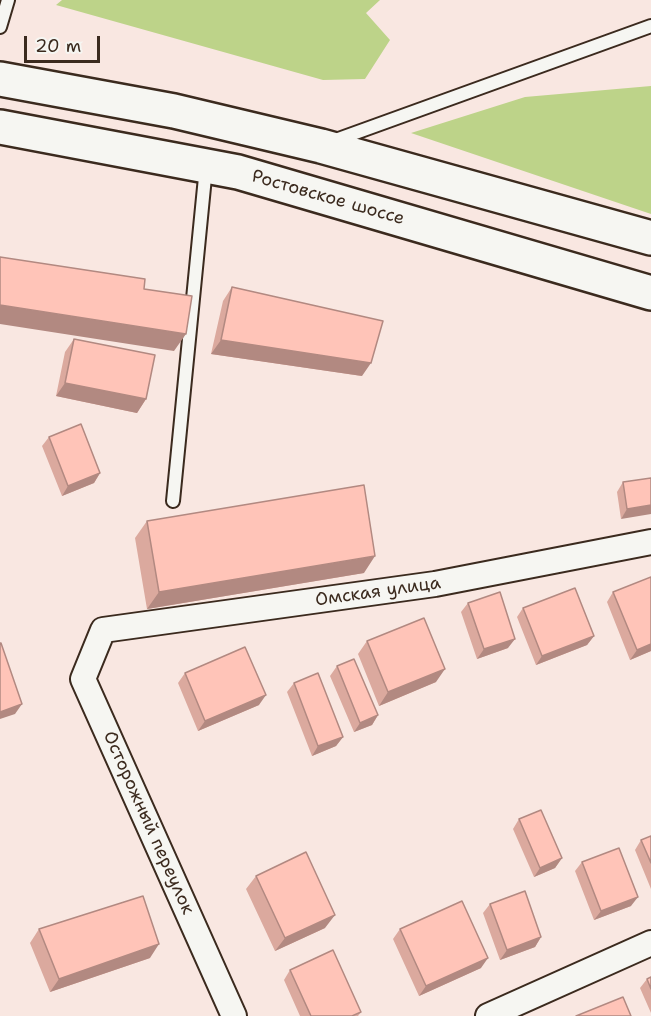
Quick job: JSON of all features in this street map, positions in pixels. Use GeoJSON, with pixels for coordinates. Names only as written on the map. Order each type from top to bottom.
{"type":"FeatureCollection","features":[{"type":"Feature","properties":{"kind":"highway"},"geometry":{"type":"LineString","coordinates":[[0,79],[174,111],[321,146],[651,238]]}},
{"type":"Feature","properties":{"kind":"highway","name":"Ростовское шоссе"},"geometry":{"type":"LineString","coordinates":[[0,127],[238,172],[651,293]]}},
{"type":"Feature","properties":{"kind":"street","name":"Омская улица"},"geometry":{"type":"LineString","coordinates":[[103,630],[435,584],[651,542]]}},
{"type":"Feature","properties":{"kind":"street","name":"Осторожный переулок"},"geometry":{"type":"LineString","coordinates":[[103,630],[83,678],[234,1016]]}},
{"type":"Feature","properties":{"kind":"street"},"geometry":{"type":"LineString","coordinates":[[488,1016],[651,943]]}},
{"type":"Feature","properties":{"kind":"lane"},"geometry":{"type":"LineString","coordinates":[[0,26],[8,0]]}},
{"type":"Feature","properties":{"kind":"lane"},"geometry":{"type":"LineString","coordinates":[[321,146],[651,26]]}},
{"type":"Feature","properties":{"kind":"lane"},"geometry":{"type":"LineString","coordinates":[[173,501],[206,166]]}},
{"type":"Feature","properties":{"kind":"green space"},"geometry":{"type":"Polygon","coordinates":[[[62,0],[380,0],[366,13],[390,40],[365,79],[323,80],[56,5],[62,0]]]}},
{"type":"Feature","properties":{"kind":"green space"},"geometry":{"type":"Polygon","coordinates":[[[651,86],[651,214],[411,133],[525,97],[651,86]]]}},
{"type":"Feature","properties":{"kind":"building"},"geometry":{"type":"Polygon","coordinates":[[[0,257],[145,279],[144,289],[192,296],[186,334],[0,305],[0,257]]]}},
{"type":"Feature","properties":{"kind":"building"},"geometry":{"type":"Polygon","coordinates":[[[232,287],[383,321],[371,363],[221,340],[232,287]]]}},
{"type":"Feature","properties":{"kind":"building"},"geometry":{"type":"Polygon","coordinates":[[[74,339],[155,355],[146,399],[65,383],[74,339]]]}},
{"type":"Feature","properties":{"kind":"building"},"geometry":{"type":"Polygon","coordinates":[[[81,424],[100,473],[68,486],[49,437],[81,424]]]}},
{"type":"Feature","properties":{"kind":"building"},"geometry":{"type":"Polygon","coordinates":[[[651,478],[651,505],[627,509],[623,482],[651,478]]]}},
{"type":"Feature","properties":{"kind":"building"},"geometry":{"type":"Polygon","coordinates":[[[364,485],[375,556],[159,592],[147,521],[364,485]]]}},
{"type":"Feature","properties":{"kind":"building"},"geometry":{"type":"Polygon","coordinates":[[[651,577],[651,644],[637,650],[613,592],[651,577]]]}},
{"type":"Feature","properties":{"kind":"building"},"geometry":{"type":"Polygon","coordinates":[[[575,588],[594,636],[542,656],[523,608],[575,588]]]}},
{"type":"Feature","properties":{"kind":"building"},"geometry":{"type":"Polygon","coordinates":[[[500,592],[515,639],[484,649],[468,603],[500,592]]]}},
{"type":"Feature","properties":{"kind":"building"},"geometry":{"type":"Polygon","coordinates":[[[424,618],[445,669],[388,692],[367,641],[424,618]]]}},
{"type":"Feature","properties":{"kind":"building"},"geometry":{"type":"Polygon","coordinates":[[[0,643],[22,704],[0,712],[0,643]]]}},
{"type":"Feature","properties":{"kind":"building"},"geometry":{"type":"Polygon","coordinates":[[[245,647],[266,695],[205,721],[185,673],[245,647]]]}},
{"type":"Feature","properties":{"kind":"building"},"geometry":{"type":"Polygon","coordinates":[[[354,659],[378,715],[360,723],[337,666],[354,659]]]}},
{"type":"Feature","properties":{"kind":"building"},"geometry":{"type":"Polygon","coordinates":[[[318,673],[343,737],[318,746],[294,683],[318,673]]]}},
{"type":"Feature","properties":{"kind":"building"},"geometry":{"type":"Polygon","coordinates":[[[541,810],[562,858],[540,868],[519,819],[541,810]]]}},
{"type":"Feature","properties":{"kind":"building"},"geometry":{"type":"Polygon","coordinates":[[[651,836],[651,863],[641,840],[651,836]]]}},
{"type":"Feature","properties":{"kind":"building"},"geometry":{"type":"Polygon","coordinates":[[[619,848],[638,897],[601,911],[582,862],[619,848]]]}},
{"type":"Feature","properties":{"kind":"building"},"geometry":{"type":"Polygon","coordinates":[[[306,852],[335,915],[285,938],[256,876],[306,852]]]}},
{"type":"Feature","properties":{"kind":"building"},"geometry":{"type":"Polygon","coordinates":[[[525,891],[541,937],[507,950],[490,904],[525,891]]]}},
{"type":"Feature","properties":{"kind":"building"},"geometry":{"type":"Polygon","coordinates":[[[143,896],[159,944],[59,979],[39,929],[143,896]]]}},
{"type":"Feature","properties":{"kind":"building"},"geometry":{"type":"Polygon","coordinates":[[[462,901],[488,958],[426,986],[400,929],[462,901]]]}},
{"type":"Feature","properties":{"kind":"building"},"geometry":{"type":"Polygon","coordinates":[[[333,950],[361,1012],[352,1016],[311,1016],[290,970],[333,950]]]}},
{"type":"Feature","properties":{"kind":"building"},"geometry":{"type":"Polygon","coordinates":[[[651,977],[651,989],[647,979],[651,977]]]}},
{"type":"Feature","properties":{"kind":"building"},"geometry":{"type":"Polygon","coordinates":[[[623,997],[631,1016],[576,1016],[623,997]]]}}]}
